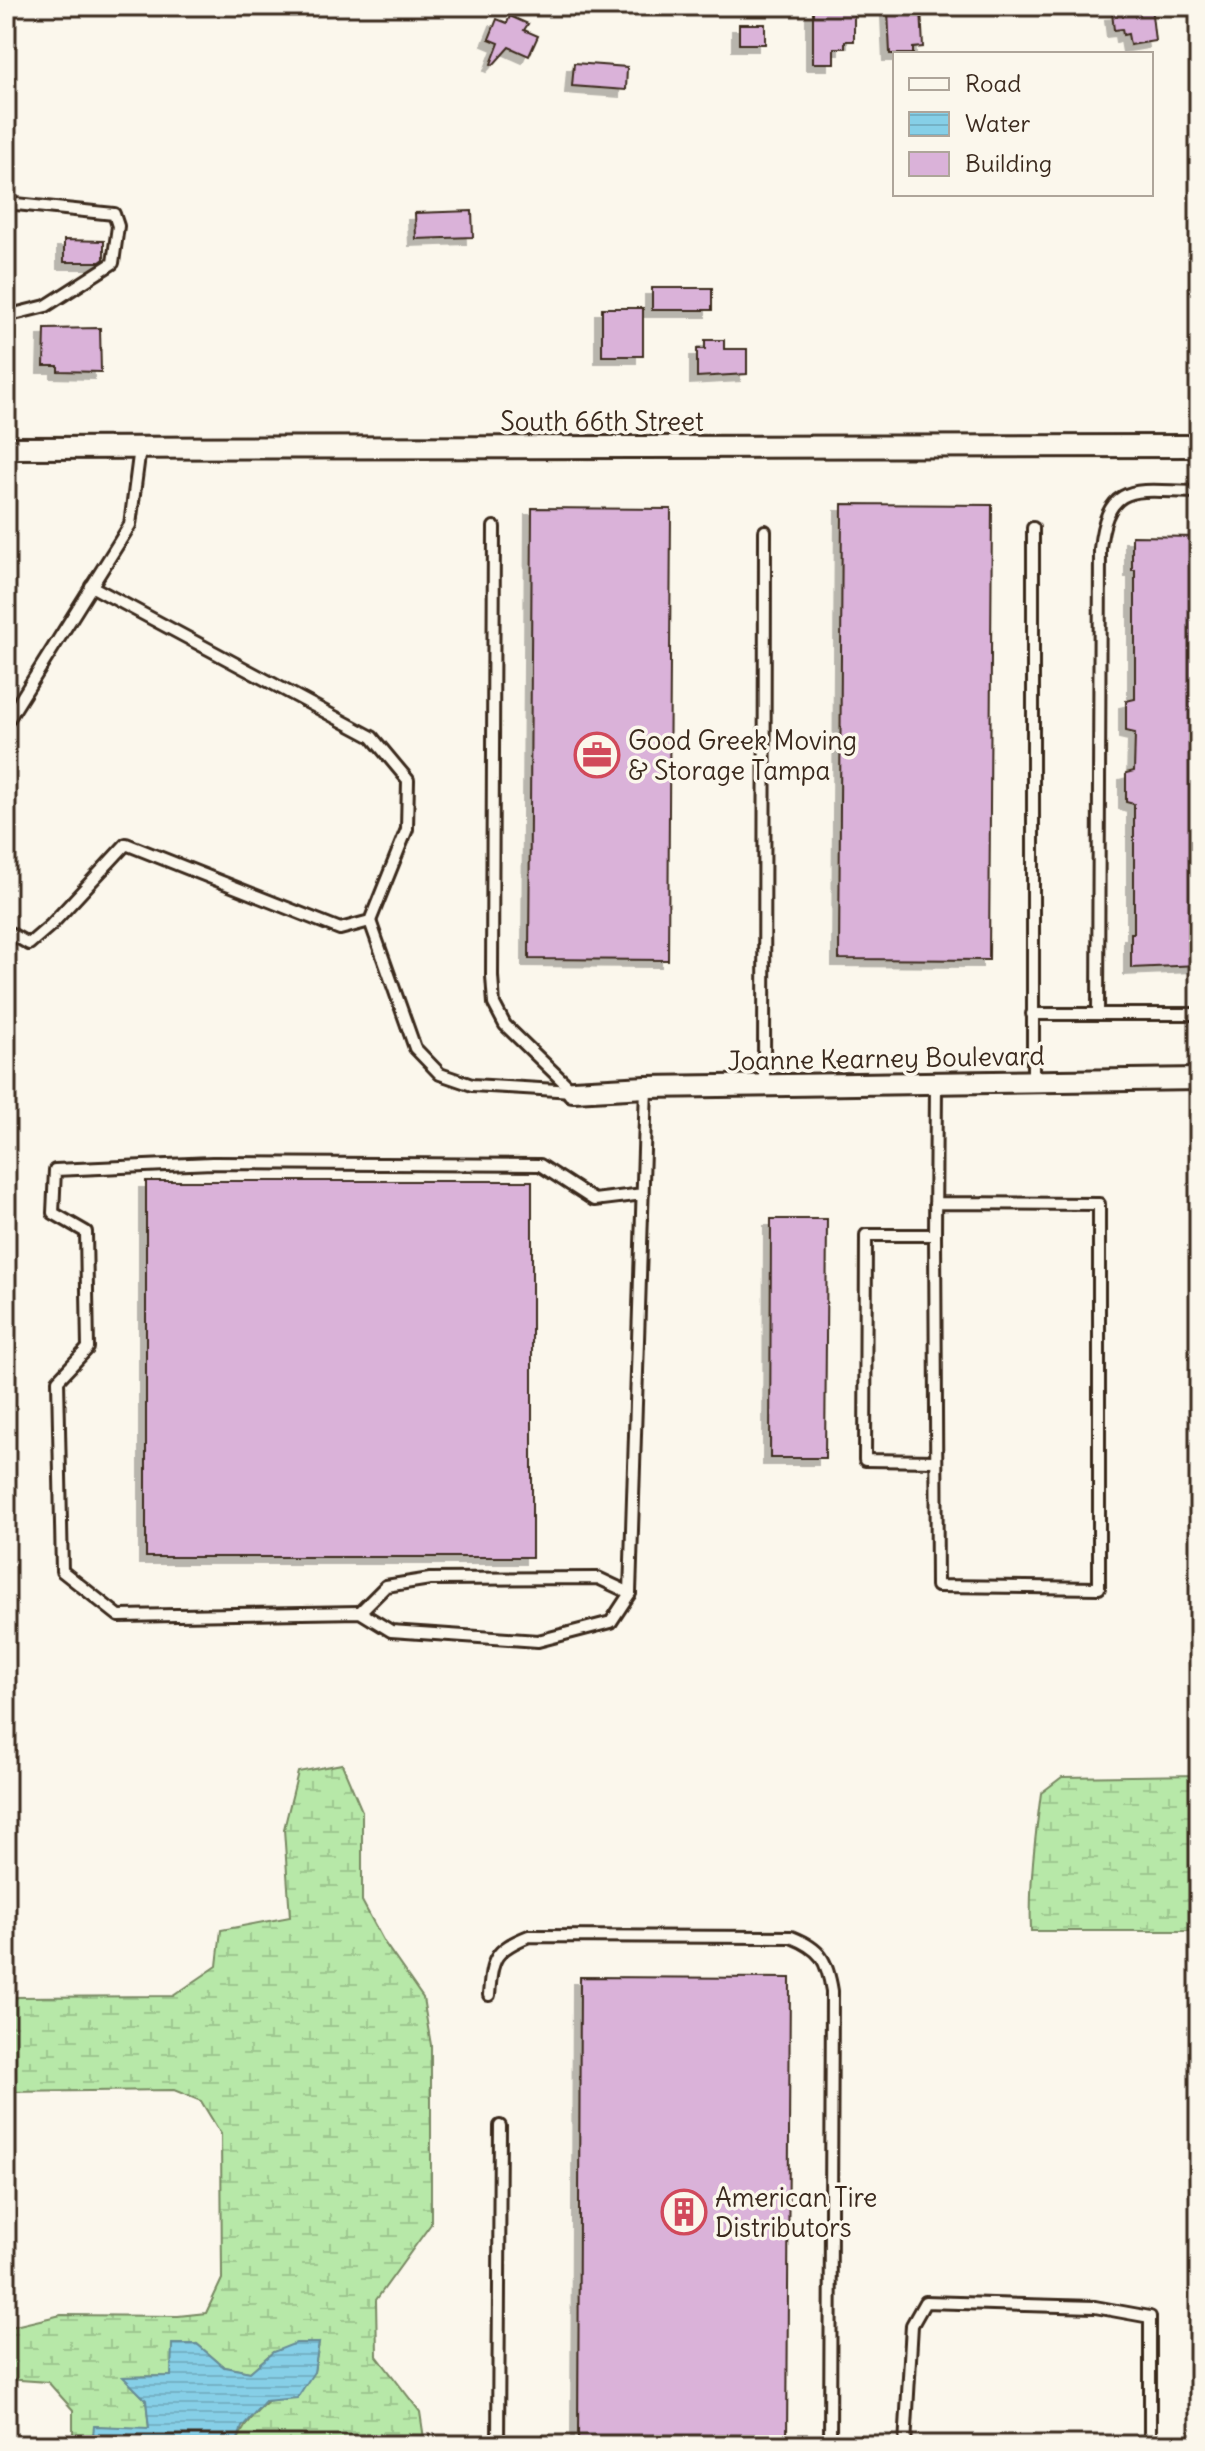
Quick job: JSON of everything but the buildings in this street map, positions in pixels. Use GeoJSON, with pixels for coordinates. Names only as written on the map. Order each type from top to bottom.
{"type":"FeatureCollection","features":[{"type":"Feature","properties":{"kind":"street","name":"South 66th Street"},"geometry":{"type":"LineString","coordinates":[[6,448],[1199,446]]}},
{"type":"Feature","properties":{"kind":"street","name":"Joanne Kearney Boulevard"},"geometry":{"type":"LineString","coordinates":[[573,1091],[646,1087],[1199,1079]]}},
{"type":"Feature","properties":{"kind":"lane"},"geometry":{"type":"LineString","coordinates":[[6,203],[114,214],[118,226],[113,263],[46,306],[6,316]]}},
{"type":"Feature","properties":{"kind":"lane"},"geometry":{"type":"LineString","coordinates":[[6,723],[130,525],[140,448]]}},
{"type":"Feature","properties":{"kind":"lane"},"geometry":{"type":"LineString","coordinates":[[1098,1014],[1100,549],[1103,523],[1115,500],[1131,492],[1199,492]]}},
{"type":"Feature","properties":{"kind":"lane"},"geometry":{"type":"LineString","coordinates":[[494,527],[494,1004],[505,1025],[573,1091]]}},
{"type":"Feature","properties":{"kind":"lane"},"geometry":{"type":"LineString","coordinates":[[1033,528],[1033,1083]]}},
{"type":"Feature","properties":{"kind":"lane"},"geometry":{"type":"LineString","coordinates":[[764,1086],[765,531]]}},
{"type":"Feature","properties":{"kind":"lane"},"geometry":{"type":"LineString","coordinates":[[91,586],[372,737],[408,780],[407,829],[370,921],[415,1048],[440,1074],[472,1085],[573,1091]]}},
{"type":"Feature","properties":{"kind":"lane"},"geometry":{"type":"LineString","coordinates":[[6,931],[29,944],[51,925],[126,844],[340,929],[370,921]]}},
{"type":"Feature","properties":{"kind":"lane"},"geometry":{"type":"LineString","coordinates":[[1032,1014],[1199,1014]]}},
{"type":"Feature","properties":{"kind":"lane"},"geometry":{"type":"LineString","coordinates":[[935,1203],[1099,1204],[1099,1588],[937,1586],[935,1235],[935,1203],[936,1084]]}},
{"type":"Feature","properties":{"kind":"lane"},"geometry":{"type":"LineString","coordinates":[[643,1194],[594,1200],[540,1165],[212,1163],[55,1170],[53,1213],[86,1232],[88,1348],[58,1380],[62,1571],[119,1616],[360,1612],[391,1631],[538,1641],[611,1622],[630,1593],[643,1194],[646,1087]]}},
{"type":"Feature","properties":{"kind":"lane"},"geometry":{"type":"LineString","coordinates":[[935,1235],[866,1235],[865,1460],[936,1461]]}},
{"type":"Feature","properties":{"kind":"lane"},"geometry":{"type":"LineString","coordinates":[[360,1612],[386,1586],[430,1579],[598,1578],[630,1593]]}},
{"type":"Feature","properties":{"kind":"lane"},"geometry":{"type":"LineString","coordinates":[[489,1995],[491,1963],[506,1945],[529,1936],[791,1937],[818,1951],[828,1966],[832,1991],[830,2445]]}},
{"type":"Feature","properties":{"kind":"lane"},"geometry":{"type":"LineString","coordinates":[[498,2445],[500,2126]]}},
{"type":"Feature","properties":{"kind":"lane"},"geometry":{"type":"LineString","coordinates":[[905,2445],[912,2325],[925,2302],[1095,2307],[1150,2317],[1150,2445]]}},
{"type":"Feature","properties":{"kind":"green space"},"geometry":{"type":"Polygon","coordinates":[[[342,1764],[362,1811],[362,1901],[384,1942],[423,1998],[431,2045],[431,2224],[376,2300],[377,2356],[420,2412],[425,2445],[236,2445],[258,2410],[278,2393],[314,2372],[319,2343],[273,2352],[250,2372],[224,2367],[197,2344],[172,2376],[124,2377],[146,2400],[149,2429],[95,2426],[92,2445],[73,2445],[73,2410],[48,2382],[6,2379],[6,2328],[61,2315],[178,2316],[206,2313],[222,2279],[221,2134],[201,2101],[174,2090],[6,2092],[6,2002],[12,1997],[173,1996],[217,1966],[221,1930],[290,1917],[284,1829],[298,1772],[342,1764]]]}},
{"type":"Feature","properties":{"kind":"green space"},"geometry":{"type":"Polygon","coordinates":[[[1199,1775],[1199,1931],[1031,1931],[1032,1879],[1041,1793],[1062,1777],[1199,1775]]]}},
{"type":"Feature","properties":{"kind":"water"},"geometry":{"type":"Polygon","coordinates":[[[296,2343],[319,2343],[314,2372],[297,2398],[265,2401],[242,2427],[236,2445],[92,2445],[94,2426],[149,2428],[146,2400],[123,2377],[171,2376],[172,2344],[197,2344],[224,2367],[250,2372],[273,2352],[296,2343]]]}},
{"type":"Feature","properties":{"kind":"place","name":"Good Greek Moving & Storage Tampa"},"geometry":{"type":"Point","coordinates":[597,755]}},
{"type":"Feature","properties":{"kind":"place","name":"American Tire Distributors"},"geometry":{"type":"Point","coordinates":[684,2212]}}]}
